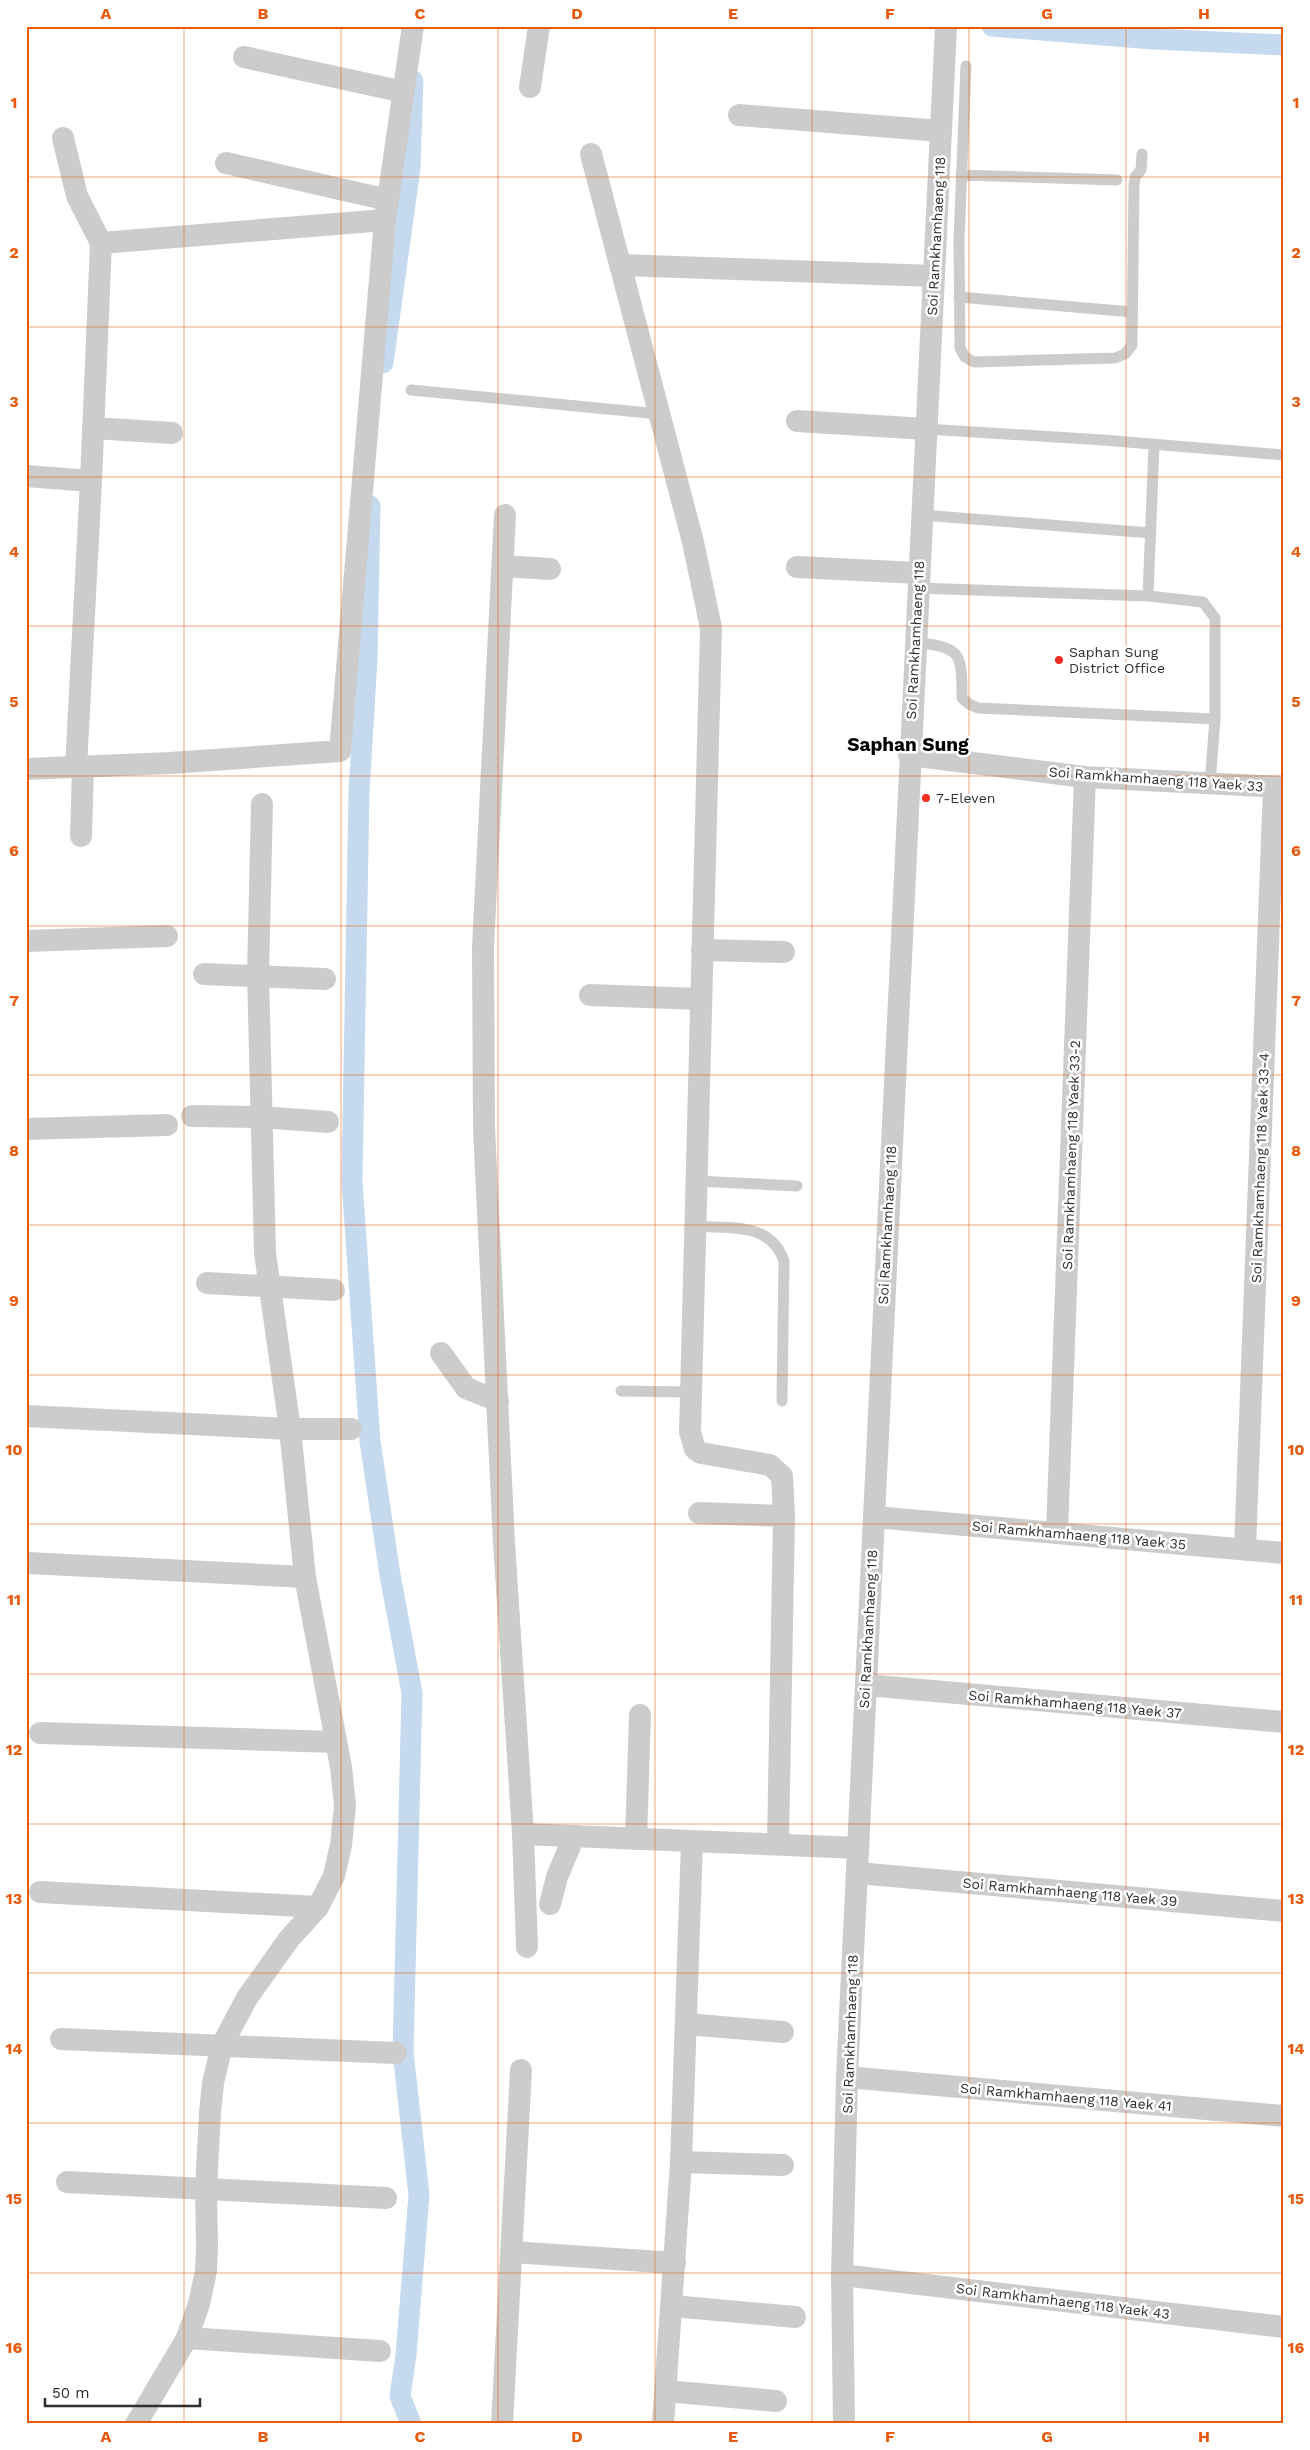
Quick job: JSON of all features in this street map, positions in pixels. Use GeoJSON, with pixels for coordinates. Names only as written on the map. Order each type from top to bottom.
{"type":"FeatureCollection","features":[{"type":"Feature","properties":{"kind":"street"},"geometry":{"type":"LineString","coordinates":[[26,769],[340,752],[386,210],[413,26]]}},
{"type":"Feature","properties":{"kind":"street"},"geometry":{"type":"LineString","coordinates":[[530,87],[539,26]]}},
{"type":"Feature","properties":{"kind":"street","name":"Soi Ramkhamhaeng 118"},"geometry":{"type":"LineString","coordinates":[[844,2424],[842,2275],[847,2077],[909,755],[946,26]]}},
{"type":"Feature","properties":{"kind":"street"},"geometry":{"type":"LineString","coordinates":[[244,57],[404,92]]}},
{"type":"Feature","properties":{"kind":"street"},"geometry":{"type":"LineString","coordinates":[[739,115],[941,131]]}},
{"type":"Feature","properties":{"kind":"street"},"geometry":{"type":"LineString","coordinates":[[63,138],[77,196],[101,243],[80,767],[81,836]]}},
{"type":"Feature","properties":{"kind":"street"},"geometry":{"type":"LineString","coordinates":[[591,154],[693,542],[711,628],[690,1432],[695,1449],[701,1453],[770,1465],[782,1476],[784,1516],[778,1843]]}},
{"type":"Feature","properties":{"kind":"street"},"geometry":{"type":"LineString","coordinates":[[226,163],[386,210]]}},
{"type":"Feature","properties":{"kind":"street"},"geometry":{"type":"LineString","coordinates":[[101,243],[386,210]]}},
{"type":"Feature","properties":{"kind":"street"},"geometry":{"type":"LineString","coordinates":[[621,265],[934,276]]}},
{"type":"Feature","properties":{"kind":"street"},"geometry":{"type":"LineString","coordinates":[[797,421],[926,430]]}},
{"type":"Feature","properties":{"kind":"street"},"geometry":{"type":"LineString","coordinates":[[93,428],[172,433]]}},
{"type":"Feature","properties":{"kind":"street"},"geometry":{"type":"LineString","coordinates":[[26,476],[91,480]]}},
{"type":"Feature","properties":{"kind":"street"},"geometry":{"type":"LineString","coordinates":[[505,515],[483,947],[484,1128],[523,1834],[527,1946]]}},
{"type":"Feature","properties":{"kind":"street"},"geometry":{"type":"LineString","coordinates":[[503,566],[550,569]]}},
{"type":"Feature","properties":{"kind":"street"},"geometry":{"type":"LineString","coordinates":[[797,567],[918,581]]}},
{"type":"Feature","properties":{"kind":"street","name":"Soi Ramkhamhaeng 118 Yaek 33"},"geometry":{"type":"LineString","coordinates":[[909,755],[1085,777],[1279,787]]}},
{"type":"Feature","properties":{"kind":"street","name":"Soi Ramkhamhaeng 118 Yaek 33-2"},"geometry":{"type":"LineString","coordinates":[[1057,1532],[1085,777]]}},
{"type":"Feature","properties":{"kind":"street","name":"Soi Ramkhamhaeng 118 Yaek 33-4"},"geometry":{"type":"LineString","coordinates":[[1245,1549],[1279,787]]}},
{"type":"Feature","properties":{"kind":"street"},"geometry":{"type":"LineString","coordinates":[[136,2424],[187,2338],[199,2304],[206,2271],[206,2188],[212,2090],[222,2045],[247,1998],[267,1968],[318,1907],[334,1876],[341,1845],[345,1805],[336,1742],[305,1577],[290,1430],[265,1254],[258,975],[262,804]]}},
{"type":"Feature","properties":{"kind":"street"},"geometry":{"type":"LineString","coordinates":[[26,942],[167,936]]}},
{"type":"Feature","properties":{"kind":"street"},"geometry":{"type":"LineString","coordinates":[[702,950],[784,952]]}},
{"type":"Feature","properties":{"kind":"street"},"geometry":{"type":"LineString","coordinates":[[204,974],[324,979]]}},
{"type":"Feature","properties":{"kind":"street"},"geometry":{"type":"LineString","coordinates":[[590,995],[700,999]]}},
{"type":"Feature","properties":{"kind":"street"},"geometry":{"type":"LineString","coordinates":[[192,1116],[261,1117],[328,1122]]}},
{"type":"Feature","properties":{"kind":"street"},"geometry":{"type":"LineString","coordinates":[[26,1129],[167,1124]]}},
{"type":"Feature","properties":{"kind":"street"},"geometry":{"type":"LineString","coordinates":[[207,1283],[269,1288],[334,1290]]}},
{"type":"Feature","properties":{"kind":"street"},"geometry":{"type":"LineString","coordinates":[[441,1353],[466,1388],[498,1401]]}},
{"type":"Feature","properties":{"kind":"street"},"geometry":{"type":"LineString","coordinates":[[26,1416],[290,1430],[351,1429]]}},
{"type":"Feature","properties":{"kind":"street"},"geometry":{"type":"LineString","coordinates":[[699,1513],[784,1516]]}},
{"type":"Feature","properties":{"kind":"street","name":"Soi Ramkhamhaeng 118 Yaek 35"},"geometry":{"type":"LineString","coordinates":[[874,1517],[1284,1553]]}},
{"type":"Feature","properties":{"kind":"street"},"geometry":{"type":"LineString","coordinates":[[28,1563],[305,1577]]}},
{"type":"Feature","properties":{"kind":"street","name":"Soi Ramkhamhaeng 118 Yaek 37"},"geometry":{"type":"LineString","coordinates":[[866,1685],[1284,1722]]}},
{"type":"Feature","properties":{"kind":"street"},"geometry":{"type":"LineString","coordinates":[[636,1839],[640,1715]]}},
{"type":"Feature","properties":{"kind":"street"},"geometry":{"type":"LineString","coordinates":[[40,1734],[336,1742]]}},
{"type":"Feature","properties":{"kind":"street"},"geometry":{"type":"LineString","coordinates":[[523,1834],[778,1843],[858,1848]]}},
{"type":"Feature","properties":{"kind":"street"},"geometry":{"type":"LineString","coordinates":[[550,1904],[559,1871],[574,1836]]}},
{"type":"Feature","properties":{"kind":"street"},"geometry":{"type":"LineString","coordinates":[[663,2424],[681,2162],[692,1841]]}},
{"type":"Feature","properties":{"kind":"street","name":"Soi Ramkhamhaeng 118 Yaek 39"},"geometry":{"type":"LineString","coordinates":[[857,1873],[1284,1911]]}},
{"type":"Feature","properties":{"kind":"street"},"geometry":{"type":"LineString","coordinates":[[40,1892],[318,1907]]}},
{"type":"Feature","properties":{"kind":"street"},"geometry":{"type":"LineString","coordinates":[[686,2024],[784,2032]]}},
{"type":"Feature","properties":{"kind":"street"},"geometry":{"type":"LineString","coordinates":[[61,2039],[396,2053]]}},
{"type":"Feature","properties":{"kind":"street"},"geometry":{"type":"LineString","coordinates":[[502,2424],[521,2070]]}},
{"type":"Feature","properties":{"kind":"street","name":"Soi Ramkhamhaeng 118 Yaek 41"},"geometry":{"type":"LineString","coordinates":[[847,2077],[1284,2116]]}},
{"type":"Feature","properties":{"kind":"street"},"geometry":{"type":"LineString","coordinates":[[681,2162],[783,2165]]}},
{"type":"Feature","properties":{"kind":"street"},"geometry":{"type":"LineString","coordinates":[[68,2182],[386,2198]]}},
{"type":"Feature","properties":{"kind":"street"},"geometry":{"type":"LineString","coordinates":[[512,2252],[675,2263]]}},
{"type":"Feature","properties":{"kind":"street","name":"Soi Ramkhamhaeng 118 Yaek 43"},"geometry":{"type":"LineString","coordinates":[[842,2275],[1284,2328]]}},
{"type":"Feature","properties":{"kind":"street"},"geometry":{"type":"LineString","coordinates":[[672,2306],[795,2317]]}},
{"type":"Feature","properties":{"kind":"street"},"geometry":{"type":"LineString","coordinates":[[187,2338],[380,2350]]}},
{"type":"Feature","properties":{"kind":"street"},"geometry":{"type":"LineString","coordinates":[[666,2391],[776,2401]]}},
{"type":"Feature","properties":{"kind":"lane"},"geometry":{"type":"LineString","coordinates":[[966,66],[959,240],[960,348],[964,356],[974,362],[1115,358],[1125,354],[1132,345],[1134,185],[1135,177],[1141,170],[1142,154]]}},
{"type":"Feature","properties":{"kind":"lane"},"geometry":{"type":"LineString","coordinates":[[961,175],[1117,180]]}},
{"type":"Feature","properties":{"kind":"lane"},"geometry":{"type":"LineString","coordinates":[[936,239],[959,240]]}},
{"type":"Feature","properties":{"kind":"lane"},"geometry":{"type":"LineString","coordinates":[[959,297],[1132,312]]}},
{"type":"Feature","properties":{"kind":"lane"},"geometry":{"type":"LineString","coordinates":[[411,390],[659,414]]}},
{"type":"Feature","properties":{"kind":"lane"},"geometry":{"type":"LineString","coordinates":[[926,430],[1284,455]]}},
{"type":"Feature","properties":{"kind":"lane"},"geometry":{"type":"LineString","coordinates":[[1148,596],[1154,445]]}},
{"type":"Feature","properties":{"kind":"lane"},"geometry":{"type":"LineString","coordinates":[[922,515],[1151,533]]}},
{"type":"Feature","properties":{"kind":"lane"},"geometry":{"type":"LineString","coordinates":[[918,581],[1148,596],[1203,602],[1215,618],[1215,720],[1210,784]]}},
{"type":"Feature","properties":{"kind":"lane"},"geometry":{"type":"LineString","coordinates":[[915,642],[946,646],[956,653],[962,670],[962,698],[968,704],[978,708],[1215,720]]}},
{"type":"Feature","properties":{"kind":"lane"},"geometry":{"type":"LineString","coordinates":[[696,1181],[797,1186]]}},
{"type":"Feature","properties":{"kind":"lane"},"geometry":{"type":"LineString","coordinates":[[694,1226],[759,1231],[774,1242],[780,1250],[784,1270],[782,1401]]}},
{"type":"Feature","properties":{"kind":"lane"},"geometry":{"type":"LineString","coordinates":[[621,1391],[691,1392]]}},
{"type":"Feature","properties":{"kind":"waterway"},"geometry":{"type":"LineString","coordinates":[[992,26],[1153,39],[1284,45]]}},
{"type":"Feature","properties":{"kind":"waterway"},"geometry":{"type":"LineString","coordinates":[[383,363],[410,168],[413,81]]}},
{"type":"Feature","properties":{"kind":"waterway"},"geometry":{"type":"LineString","coordinates":[[370,506],[367,660],[359,791],[352,1181],[370,1441],[390,1575],[412,1693],[403,2052],[419,2195],[406,2355],[400,2396],[411,2424]]}},
{"type":"Feature","properties":{"kind":"place","name":"Saphan Sung District Office"},"geometry":{"type":"Point","coordinates":[1059,660]}},
{"type":"Feature","properties":{"kind":"place","name":"7-Eleven"},"geometry":{"type":"Point","coordinates":[926,798]}},
{"type":"Feature","properties":{"kind":"district","name":"Saphan Sung"},"geometry":{"type":"Point","coordinates":[908,744]}}]}
